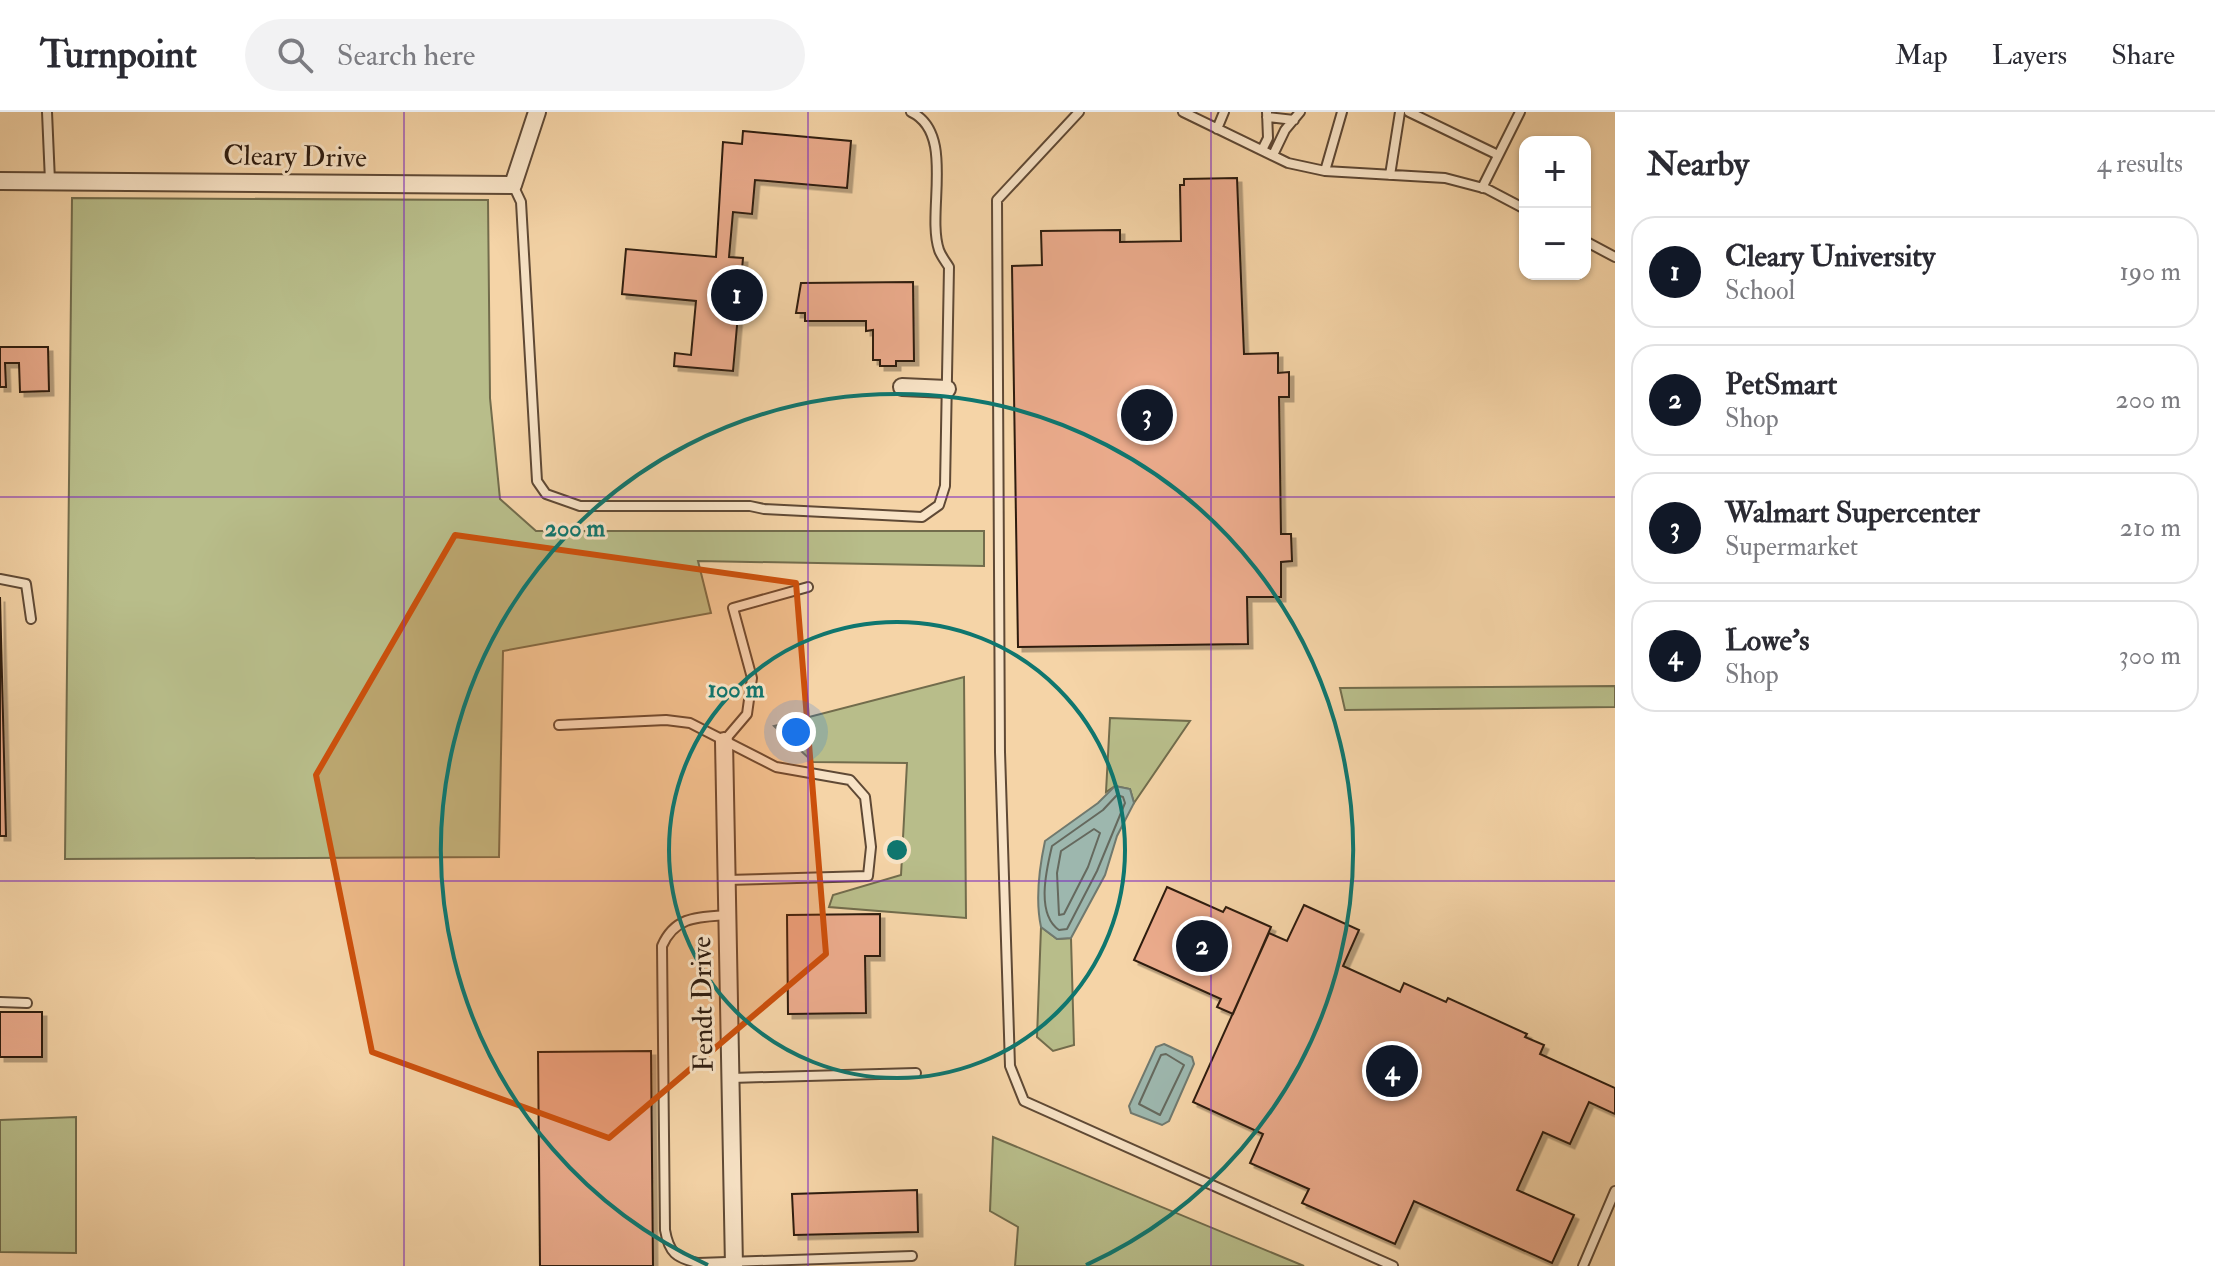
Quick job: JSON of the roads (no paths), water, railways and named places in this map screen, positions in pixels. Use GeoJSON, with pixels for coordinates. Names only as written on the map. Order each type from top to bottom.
{"type":"FeatureCollection","features":[{"type":"Feature","properties":{"kind":"street"},"geometry":{"type":"LineString","coordinates":[[513,185],[537,112]]}},
{"type":"Feature","properties":{"kind":"street","name":"Cleary Drive"},"geometry":{"type":"LineString","coordinates":[[0,181],[513,185]]}},
{"type":"Feature","properties":{"kind":"street"},"geometry":{"type":"LineString","coordinates":[[902,387],[947,389]]}},
{"type":"Feature","properties":{"kind":"street","name":"Fendt Drive"},"geometry":{"type":"LineString","coordinates":[[724,741],[734,1264]]}},
{"type":"Feature","properties":{"kind":"lane"},"geometry":{"type":"LineString","coordinates":[[47,112],[50,181]]}},
{"type":"Feature","properties":{"kind":"lane"},"geometry":{"type":"LineString","coordinates":[[513,185],[521,202],[537,481],[546,494],[560,502],[580,506],[750,506],[922,517],[939,505],[945,486],[949,267],[938,249],[934,141],[920,117],[911,112]]}},
{"type":"Feature","properties":{"kind":"lane"},"geometry":{"type":"LineString","coordinates":[[1079,112],[997,200],[1000,752],[1010,1066],[1024,1101],[1393,1266]]}},
{"type":"Feature","properties":{"kind":"lane"},"geometry":{"type":"LineString","coordinates":[[1183,112],[1273,155],[1325,171],[1445,178],[1482,188],[1523,208]]}},
{"type":"Feature","properties":{"kind":"lane"},"geometry":{"type":"LineString","coordinates":[[1217,129],[1224,112]]}},
{"type":"Feature","properties":{"kind":"lane"},"geometry":{"type":"LineString","coordinates":[[1325,171],[1342,112]]}},
{"type":"Feature","properties":{"kind":"lane"},"geometry":{"type":"LineString","coordinates":[[1390,175],[1400,112]]}},
{"type":"Feature","properties":{"kind":"lane"},"geometry":{"type":"LineString","coordinates":[[1409,112],[1496,154]]}},
{"type":"Feature","properties":{"kind":"lane"},"geometry":{"type":"LineString","coordinates":[[1482,188],[1496,154],[1520,112]]}},
{"type":"Feature","properties":{"kind":"lane"},"geometry":{"type":"LineString","coordinates":[[1262,150],[1268,138],[1267,114],[1297,116],[1273,155]]}},
{"type":"Feature","properties":{"kind":"lane"},"geometry":{"type":"LineString","coordinates":[[1591,244],[1615,257]]}},
{"type":"Feature","properties":{"kind":"lane"},"geometry":{"type":"LineString","coordinates":[[0,579],[26,584],[31,619]]}},
{"type":"Feature","properties":{"kind":"lane"},"geometry":{"type":"LineString","coordinates":[[724,741],[747,714],[752,678],[733,608],[808,587]]}},
{"type":"Feature","properties":{"kind":"lane"},"geometry":{"type":"LineString","coordinates":[[559,725],[666,720],[690,723],[776,767],[850,780],[865,797],[871,847],[868,876],[726,880]]}},
{"type":"Feature","properties":{"kind":"lane"},"geometry":{"type":"LineString","coordinates":[[727,915],[680,921],[668,932],[662,946],[665,1230],[668,1248],[679,1259],[698,1263],[912,1256]]}},
{"type":"Feature","properties":{"kind":"lane"},"geometry":{"type":"LineString","coordinates":[[0,1002],[27,1003]]}},
{"type":"Feature","properties":{"kind":"lane"},"geometry":{"type":"LineString","coordinates":[[731,1078],[916,1073]]}},
{"type":"Feature","properties":{"kind":"lane"},"geometry":{"type":"LineString","coordinates":[[1583,1266],[1615,1191]]}},
{"type":"Feature","properties":{"kind":"water"},"geometry":{"type":"Polygon","coordinates":[[[1115,786],[1130,789],[1134,803],[1117,836],[1105,875],[1071,938],[1057,939],[1041,927],[1039,916],[1038,884],[1045,841],[1098,803],[1115,786]]]}},
{"type":"Feature","properties":{"kind":"water"},"geometry":{"type":"Polygon","coordinates":[[[1164,1044],[1192,1057],[1194,1064],[1169,1121],[1162,1125],[1131,1113],[1129,1106],[1156,1047],[1164,1044]]]}},
{"type":"Feature","properties":{"kind":"place","name":"Cleary University"},"geometry":{"type":"Point","coordinates":[737,295]}},
{"type":"Feature","properties":{"kind":"place","name":"Walmart Supercenter"},"geometry":{"type":"Point","coordinates":[1147,415]}},
{"type":"Feature","properties":{"kind":"place","name":"PetSmart"},"geometry":{"type":"Point","coordinates":[1202,946]}},
{"type":"Feature","properties":{"kind":"place","name":"Lowe's"},"geometry":{"type":"Point","coordinates":[1392,1071]}}]}
